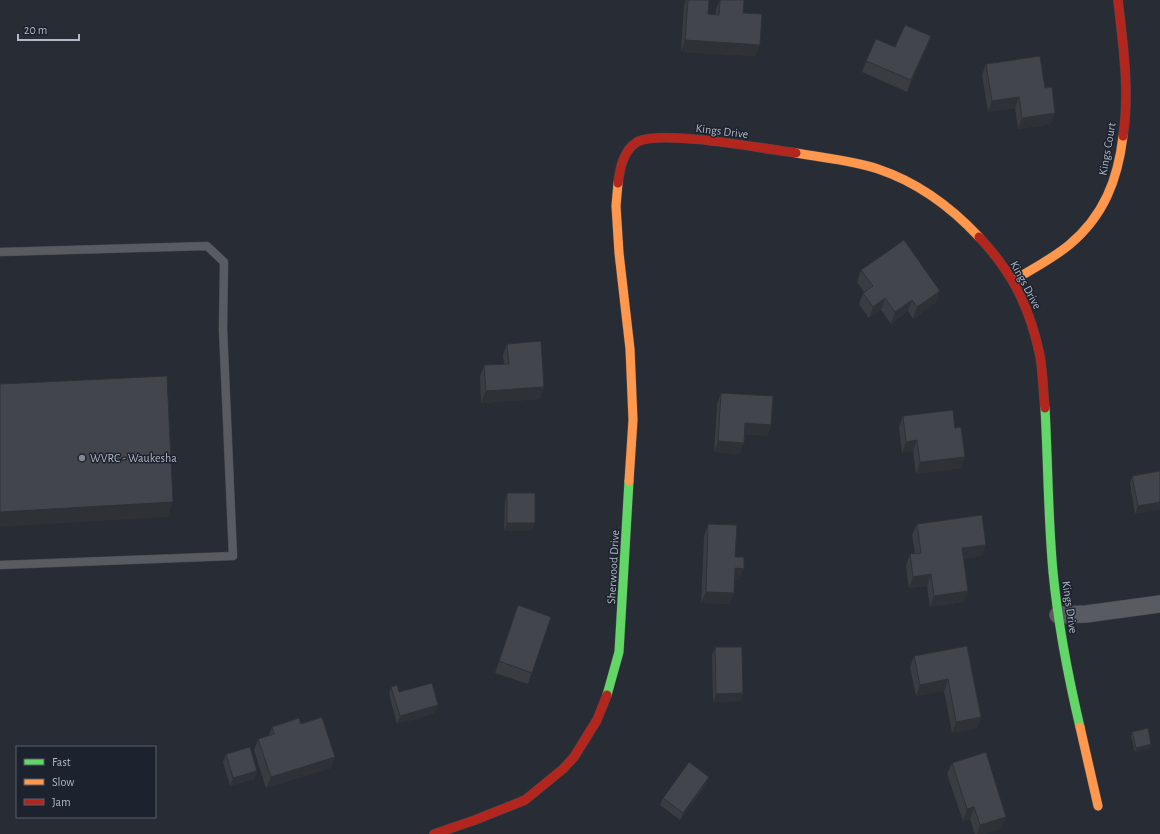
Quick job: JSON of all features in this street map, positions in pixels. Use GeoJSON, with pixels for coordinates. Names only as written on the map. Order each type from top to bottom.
{"type":"FeatureCollection","features":[{"type":"Feature","properties":{"kind":"street","name":"Kings Court"},"geometry":{"type":"LineString","coordinates":[[1013,281],[1048,260],[1076,240],[1101,209],[1113,185],[1119,165],[1124,138],[1125,110],[1124,62],[1118,0]]}},
{"type":"Feature","properties":{"kind":"street","name":"Kings Drive"},"geometry":{"type":"LineString","coordinates":[[616,206],[621,165],[626,154],[636,143],[645,139],[667,137],[743,145],[852,162],[878,169],[905,180],[942,203],[963,220],[999,260],[1013,281],[1031,320],[1040,357],[1045,409],[1053,570],[1058,615],[1070,683],[1098,806]]}},
{"type":"Feature","properties":{"kind":"street","name":"Sherwood Drive"},"geometry":{"type":"LineString","coordinates":[[434,834],[475,820],[525,800],[562,769],[574,756],[596,720],[606,699],[613,676],[619,652],[622,623],[633,420],[630,349],[619,253],[616,206]]}},
{"type":"Feature","properties":{"kind":"street"},"geometry":{"type":"LineString","coordinates":[[1058,615],[1086,614],[1160,604]]}},
{"type":"Feature","properties":{"kind":"lane"},"geometry":{"type":"LineString","coordinates":[[0,252],[207,246],[224,262],[223,329],[233,556],[0,565]]}},
{"type":"Feature","properties":{"kind":"building"},"geometry":{"type":"Polygon","coordinates":[[[688,0],[709,0],[708,14],[719,15],[720,0],[744,0],[743,13],[762,14],[760,45],[685,40],[688,0]]]}},
{"type":"Feature","properties":{"kind":"building"},"geometry":{"type":"Polygon","coordinates":[[[905,25],[931,36],[911,80],[866,61],[876,39],[895,47],[905,25]]]}},
{"type":"Feature","properties":{"kind":"building"},"geometry":{"type":"Polygon","coordinates":[[[1040,56],[1045,88],[1052,87],[1055,113],[1022,118],[1019,97],[992,101],[986,64],[1040,56]]]}},
{"type":"Feature","properties":{"kind":"building"},"geometry":{"type":"Polygon","coordinates":[[[904,240],[940,291],[917,307],[912,300],[895,312],[885,298],[873,307],[863,293],[873,286],[861,270],[904,240]]]}},
{"type":"Feature","properties":{"kind":"building"},"geometry":{"type":"Polygon","coordinates":[[[541,341],[544,387],[486,391],[484,365],[509,364],[507,344],[541,341]]]}},
{"type":"Feature","properties":{"kind":"building","name":"WVRC - Waukesha"},"geometry":{"type":"Polygon","coordinates":[[[167,376],[173,502],[0,512],[0,384],[167,376]]]}},
{"type":"Feature","properties":{"kind":"building"},"geometry":{"type":"Polygon","coordinates":[[[721,393],[773,396],[771,425],[745,423],[744,443],[718,441],[721,393]]]}},
{"type":"Feature","properties":{"kind":"building"},"geometry":{"type":"Polygon","coordinates":[[[953,410],[955,428],[961,427],[965,457],[920,462],[917,440],[906,442],[903,416],[953,410]]]}},
{"type":"Feature","properties":{"kind":"building"},"geometry":{"type":"Polygon","coordinates":[[[1160,471],[1160,502],[1138,506],[1132,476],[1160,471]]]}},
{"type":"Feature","properties":{"kind":"building"},"geometry":{"type":"Polygon","coordinates":[[[507,493],[535,493],[535,523],[507,523],[507,493]]]}},
{"type":"Feature","properties":{"kind":"building"},"geometry":{"type":"Polygon","coordinates":[[[982,515],[986,545],[962,548],[968,591],[934,596],[931,574],[913,577],[910,554],[921,553],[917,524],[982,515]]]}},
{"type":"Feature","properties":{"kind":"building"},"geometry":{"type":"Polygon","coordinates":[[[708,524],[737,525],[735,557],[744,557],[744,569],[735,568],[734,593],[706,592],[708,524]]]}},
{"type":"Feature","properties":{"kind":"building"},"geometry":{"type":"Polygon","coordinates":[[[518,605],[551,617],[532,673],[499,661],[518,605]]]}},
{"type":"Feature","properties":{"kind":"building"},"geometry":{"type":"Polygon","coordinates":[[[967,646],[981,717],[956,722],[948,679],[920,685],[914,656],[967,646]]]}},
{"type":"Feature","properties":{"kind":"building"},"geometry":{"type":"Polygon","coordinates":[[[715,647],[742,647],[743,693],[716,694],[715,647]]]}},
{"type":"Feature","properties":{"kind":"building"},"geometry":{"type":"Polygon","coordinates":[[[432,683],[438,705],[400,716],[391,687],[397,685],[399,692],[432,683]]]}},
{"type":"Feature","properties":{"kind":"building"},"geometry":{"type":"Polygon","coordinates":[[[322,717],[335,757],[271,777],[258,739],[274,734],[272,727],[299,718],[301,724],[322,717]]]}},
{"type":"Feature","properties":{"kind":"building"},"geometry":{"type":"Polygon","coordinates":[[[1148,728],[1151,744],[1136,748],[1132,732],[1148,728]]]}},
{"type":"Feature","properties":{"kind":"building"},"geometry":{"type":"Polygon","coordinates":[[[250,747],[257,771],[233,778],[226,754],[250,747]]]}},
{"type":"Feature","properties":{"kind":"building"},"geometry":{"type":"Polygon","coordinates":[[[986,752],[1006,817],[980,825],[974,807],[967,809],[952,763],[986,752]]]}},
{"type":"Feature","properties":{"kind":"building"},"geometry":{"type":"Polygon","coordinates":[[[689,762],[709,777],[683,813],[663,798],[689,762]]]}},
{"type":"Feature","properties":{"kind":"traffic: fast"},"geometry":{"type":"LineString","coordinates":[[1045,408],[1050,531],[1055,591],[1071,689],[1080,727]]}},
{"type":"Feature","properties":{"kind":"traffic: fast"},"geometry":{"type":"LineString","coordinates":[[607,695],[619,652],[629,481]]}},
{"type":"Feature","properties":{"kind":"traffic: slow"},"geometry":{"type":"LineString","coordinates":[[1013,281],[1069,245],[1092,222],[1113,182],[1121,152],[1123,136]]}},
{"type":"Feature","properties":{"kind":"traffic: slow"},"geometry":{"type":"LineString","coordinates":[[796,153],[858,163],[892,174],[920,188],[933,197],[957,216],[979,237]]}},
{"type":"Feature","properties":{"kind":"traffic: slow"},"geometry":{"type":"LineString","coordinates":[[618,183],[616,206],[619,253],[630,349],[633,420],[629,481]]}},
{"type":"Feature","properties":{"kind":"traffic: slow"},"geometry":{"type":"LineString","coordinates":[[1080,727],[1098,806]]}},
{"type":"Feature","properties":{"kind":"traffic: jam"},"geometry":{"type":"LineString","coordinates":[[1118,0],[1126,85],[1123,136]]}},
{"type":"Feature","properties":{"kind":"traffic: jam"},"geometry":{"type":"LineString","coordinates":[[618,183],[621,166],[628,150],[637,142],[649,139],[667,138],[714,141],[796,153]]}},
{"type":"Feature","properties":{"kind":"traffic: jam"},"geometry":{"type":"LineString","coordinates":[[979,237],[991,250],[1011,278],[1031,322],[1040,356],[1045,408]]}},
{"type":"Feature","properties":{"kind":"traffic: jam"},"geometry":{"type":"LineString","coordinates":[[434,834],[475,820],[525,800],[563,769],[574,757],[597,720],[607,695]]}},
{"type":"Feature","properties":{"kind":"place","name":"WVRC - Waukesha"},"geometry":{"type":"Point","coordinates":[82,458]}}]}
